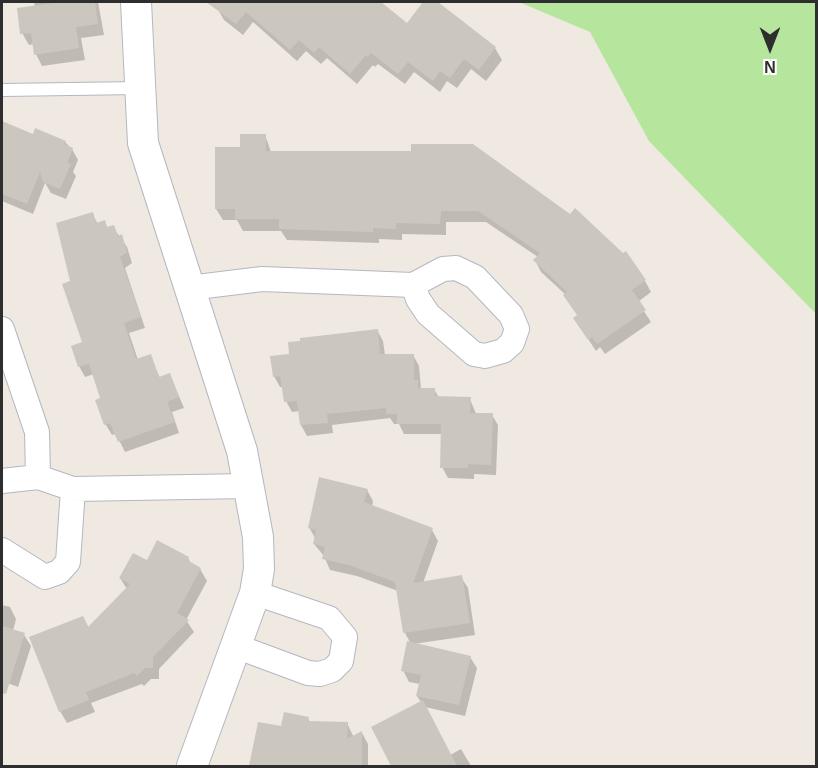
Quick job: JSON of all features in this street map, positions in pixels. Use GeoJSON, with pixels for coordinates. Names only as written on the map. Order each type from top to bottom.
{"type":"FeatureCollection","features":[{"type":"Feature","properties":{"kind":"street"},"geometry":{"type":"LineString","coordinates":[[136,2],[141,123],[147,160],[242,451],[258,537],[259,569],[255,593],[238,647],[192,766]]}},
{"type":"Feature","properties":{"kind":"street"},"geometry":{"type":"LineString","coordinates":[[189,288],[262,279],[413,285]]}},
{"type":"Feature","properties":{"kind":"street"},"geometry":{"type":"LineString","coordinates":[[2,329],[37,432],[38,477]]}},
{"type":"Feature","properties":{"kind":"street"},"geometry":{"type":"LineString","coordinates":[[2,481],[38,477],[73,489],[249,486]]}},
{"type":"Feature","properties":{"kind":"street"},"geometry":{"type":"LineString","coordinates":[[2,550],[45,577],[59,572],[68,562],[73,489]]}},
{"type":"Feature","properties":{"kind":"street"},"geometry":{"type":"LineString","coordinates":[[238,647],[308,673],[320,674],[332,670],[341,661],[345,637],[329,618],[255,593]]}},
{"type":"Feature","properties":{"kind":"lane"},"geometry":{"type":"LineString","coordinates":[[2,90],[140,88]]}},
{"type":"Feature","properties":{"kind":"green space"},"geometry":{"type":"Polygon","coordinates":[[[519,2],[816,2],[816,314],[649,141],[590,32],[519,2]]]}},
{"type":"Feature","properties":{"kind":"building"},"geometry":{"type":"Polygon","coordinates":[[[61,2],[95,2],[98,24],[76,27],[79,48],[34,55],[31,33],[20,34],[17,8],[61,2]]]}},
{"type":"Feature","properties":{"kind":"building"},"geometry":{"type":"Polygon","coordinates":[[[206,2],[381,2],[407,23],[423,2],[438,2],[496,47],[479,70],[464,59],[450,78],[440,71],[433,81],[408,62],[398,74],[371,53],[368,57],[366,55],[350,74],[319,47],[314,53],[299,40],[290,50],[246,12],[236,24],[206,2]]]}},
{"type":"Feature","properties":{"kind":"building"},"geometry":{"type":"Polygon","coordinates":[[[2,121],[33,134],[35,128],[66,141],[64,144],[73,148],[67,163],[71,164],[60,189],[43,182],[40,172],[27,204],[2,194],[2,121]]]}},
{"type":"Feature","properties":{"kind":"building"},"geometry":{"type":"Polygon","coordinates":[[[240,134],[266,134],[266,151],[411,151],[411,144],[473,144],[570,214],[575,208],[623,253],[626,251],[646,280],[632,290],[646,310],[597,344],[592,337],[588,340],[573,318],[577,315],[563,295],[567,292],[533,260],[540,253],[478,211],[441,211],[440,224],[396,223],[396,229],[373,228],[373,232],[279,229],[279,219],[235,219],[235,209],[215,209],[215,147],[240,147],[240,134]]]}},
{"type":"Feature","properties":{"kind":"building"},"geometry":{"type":"Polygon","coordinates":[[[93,212],[96,223],[105,220],[107,227],[114,225],[118,236],[122,234],[127,252],[120,257],[141,317],[124,323],[136,359],[151,354],[159,377],[170,373],[179,397],[167,402],[175,422],[118,442],[110,423],[104,425],[95,400],[100,398],[89,364],[78,367],[71,346],[82,342],[62,284],[70,281],[56,223],[93,212]]]}},
{"type":"Feature","properties":{"kind":"building"},"geometry":{"type":"Polygon","coordinates":[[[378,329],[380,354],[414,354],[414,380],[418,380],[418,388],[435,388],[435,396],[471,397],[470,413],[493,413],[491,465],[468,464],[468,468],[440,468],[441,424],[397,424],[397,414],[386,414],[386,408],[327,414],[328,423],[300,425],[297,401],[284,402],[280,376],[273,377],[270,356],[289,354],[288,342],[300,341],[300,338],[378,329]]]}},
{"type":"Feature","properties":{"kind":"building"},"geometry":{"type":"Polygon","coordinates":[[[319,477],[368,489],[364,502],[433,528],[413,583],[462,575],[470,623],[403,633],[395,582],[349,565],[322,559],[325,547],[313,544],[316,530],[308,528],[319,477]]]}},
{"type":"Feature","properties":{"kind":"building"},"geometry":{"type":"Polygon","coordinates":[[[157,540],[189,557],[187,560],[201,568],[177,613],[189,620],[153,657],[153,668],[145,668],[137,676],[134,673],[86,692],[89,700],[59,712],[29,637],[83,616],[88,627],[130,584],[119,578],[133,553],[147,560],[157,540]]]}},
{"type":"Feature","properties":{"kind":"building"},"geometry":{"type":"Polygon","coordinates":[[[2,626],[25,633],[6,694],[2,693],[2,626]]]}},
{"type":"Feature","properties":{"kind":"building"},"geometry":{"type":"Polygon","coordinates":[[[407,641],[471,656],[459,705],[416,696],[421,675],[401,671],[407,641]]]}},
{"type":"Feature","properties":{"kind":"building"},"geometry":{"type":"Polygon","coordinates":[[[423,700],[457,766],[391,766],[371,727],[423,700]]]}},
{"type":"Feature","properties":{"kind":"building"},"geometry":{"type":"Polygon","coordinates":[[[284,712],[309,717],[308,721],[348,722],[347,739],[362,731],[362,766],[249,766],[258,722],[281,726],[284,712]]]}}]}
